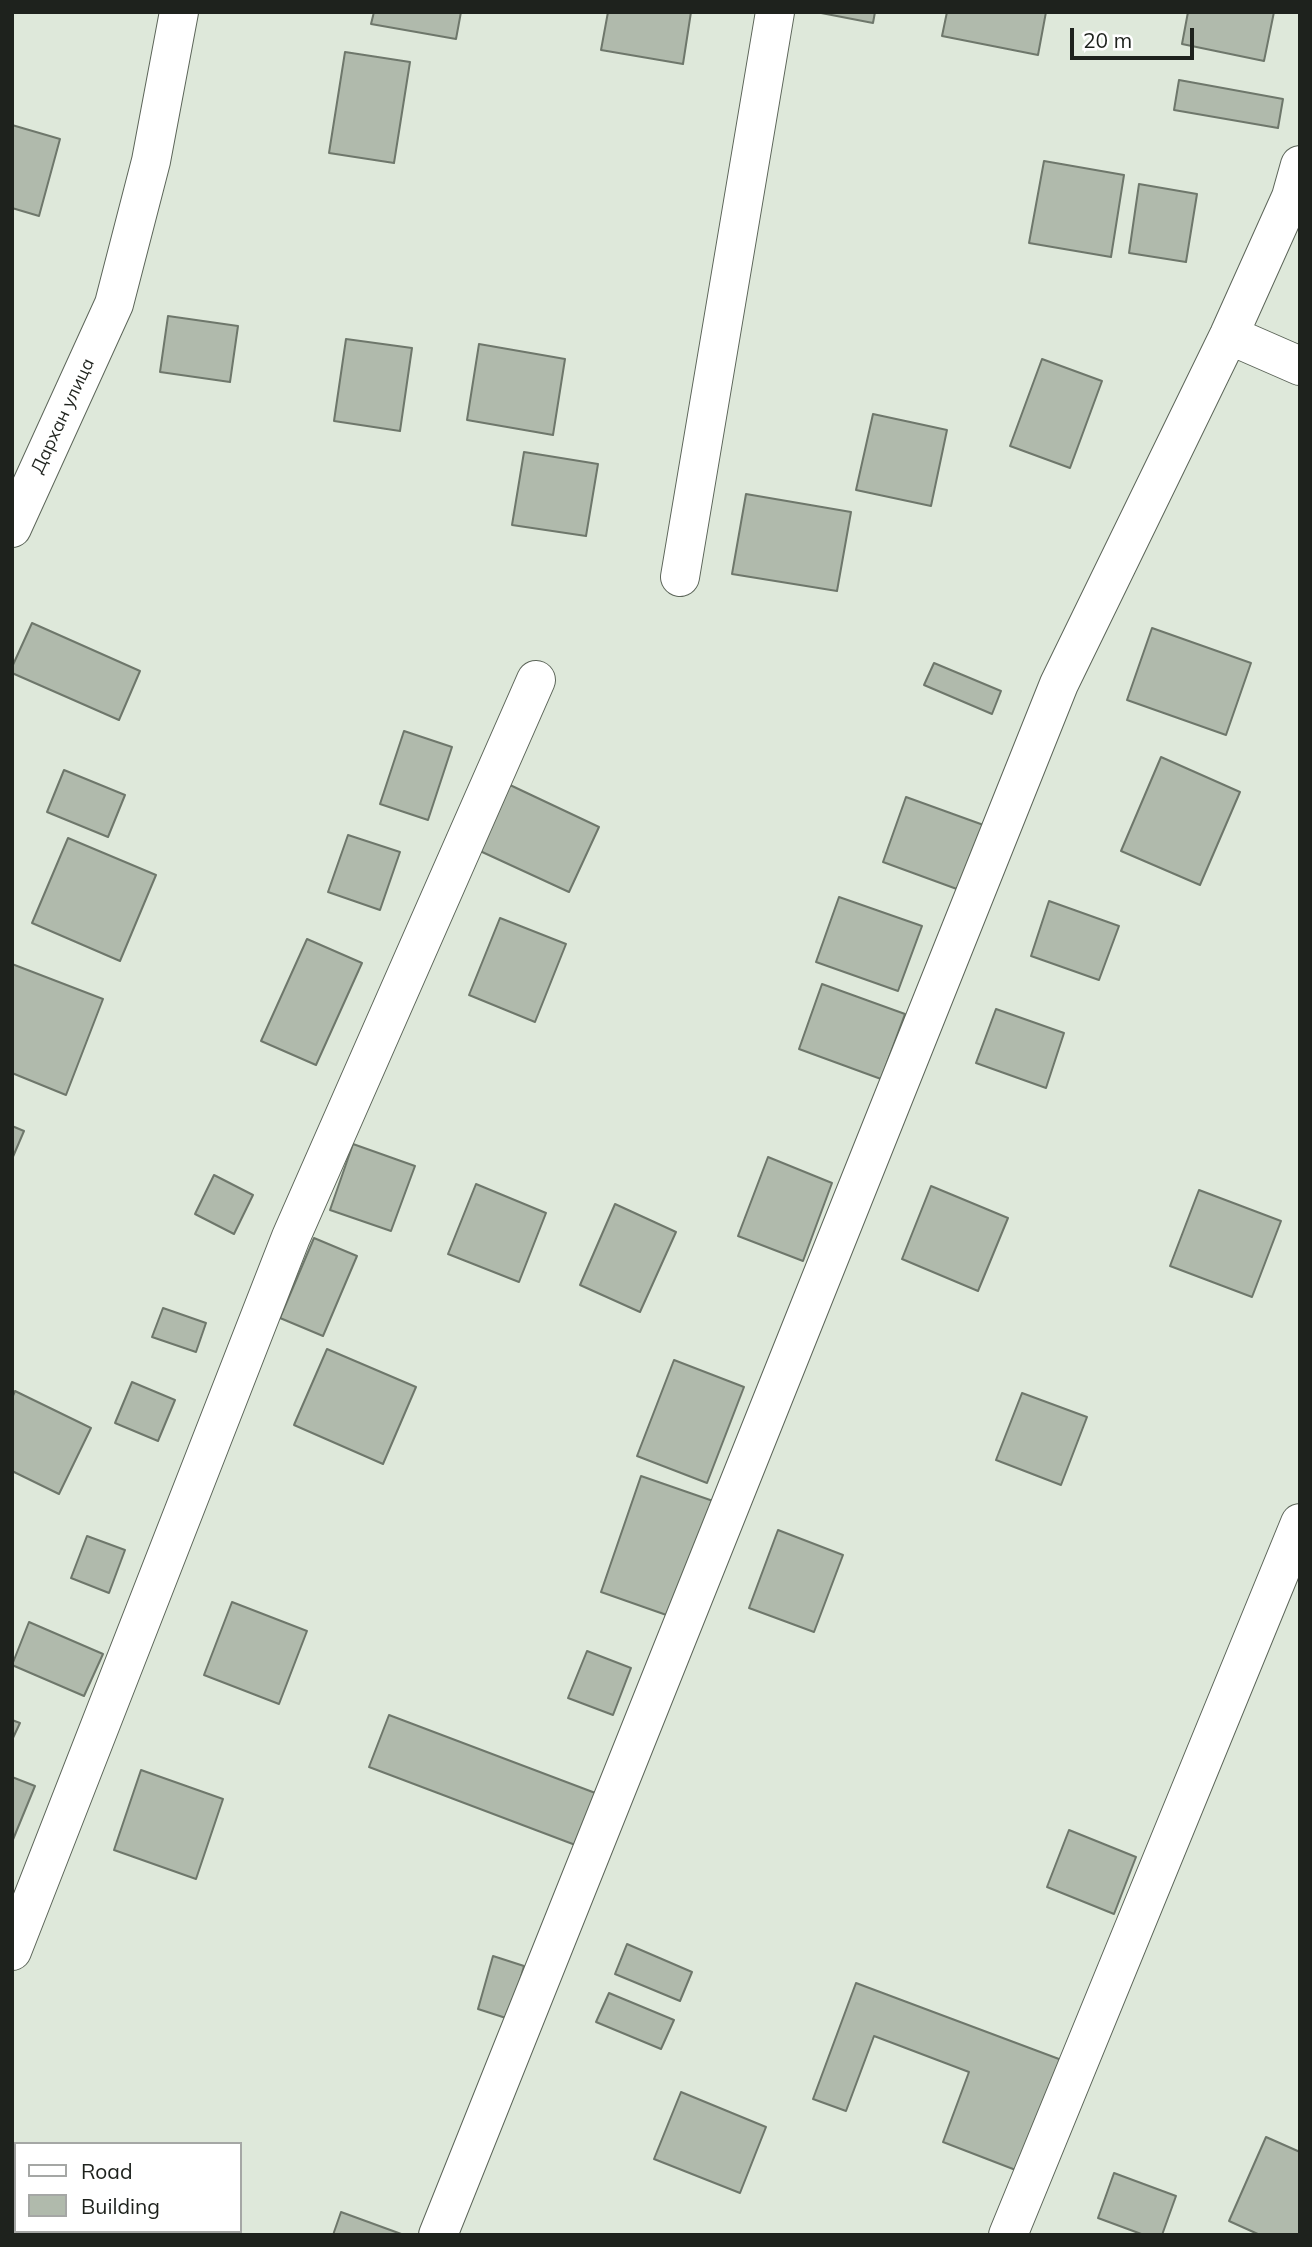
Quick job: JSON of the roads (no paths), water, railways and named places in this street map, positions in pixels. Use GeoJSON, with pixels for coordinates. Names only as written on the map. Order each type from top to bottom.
{"type":"FeatureCollection","features":[{"type":"Feature","properties":{"kind":"street","name":"Дархан улица"},"geometry":{"type":"LineString","coordinates":[[12,528],[114,304],[151,161],[179,12]]}},
{"type":"Feature","properties":{"kind":"street"},"geometry":{"type":"LineString","coordinates":[[680,577],[775,12]]}},
{"type":"Feature","properties":{"kind":"street"},"geometry":{"type":"LineString","coordinates":[[438,2235],[1059,684],[1229,335],[1291,197],[1300,165]]}},
{"type":"Feature","properties":{"kind":"street"},"geometry":{"type":"LineString","coordinates":[[1229,335],[1300,366]]}},
{"type":"Feature","properties":{"kind":"street"},"geometry":{"type":"LineString","coordinates":[[12,1951],[291,1237],[536,680]]}},
{"type":"Feature","properties":{"kind":"street"},"geometry":{"type":"LineString","coordinates":[[1008,2235],[1300,1524]]}}]}
